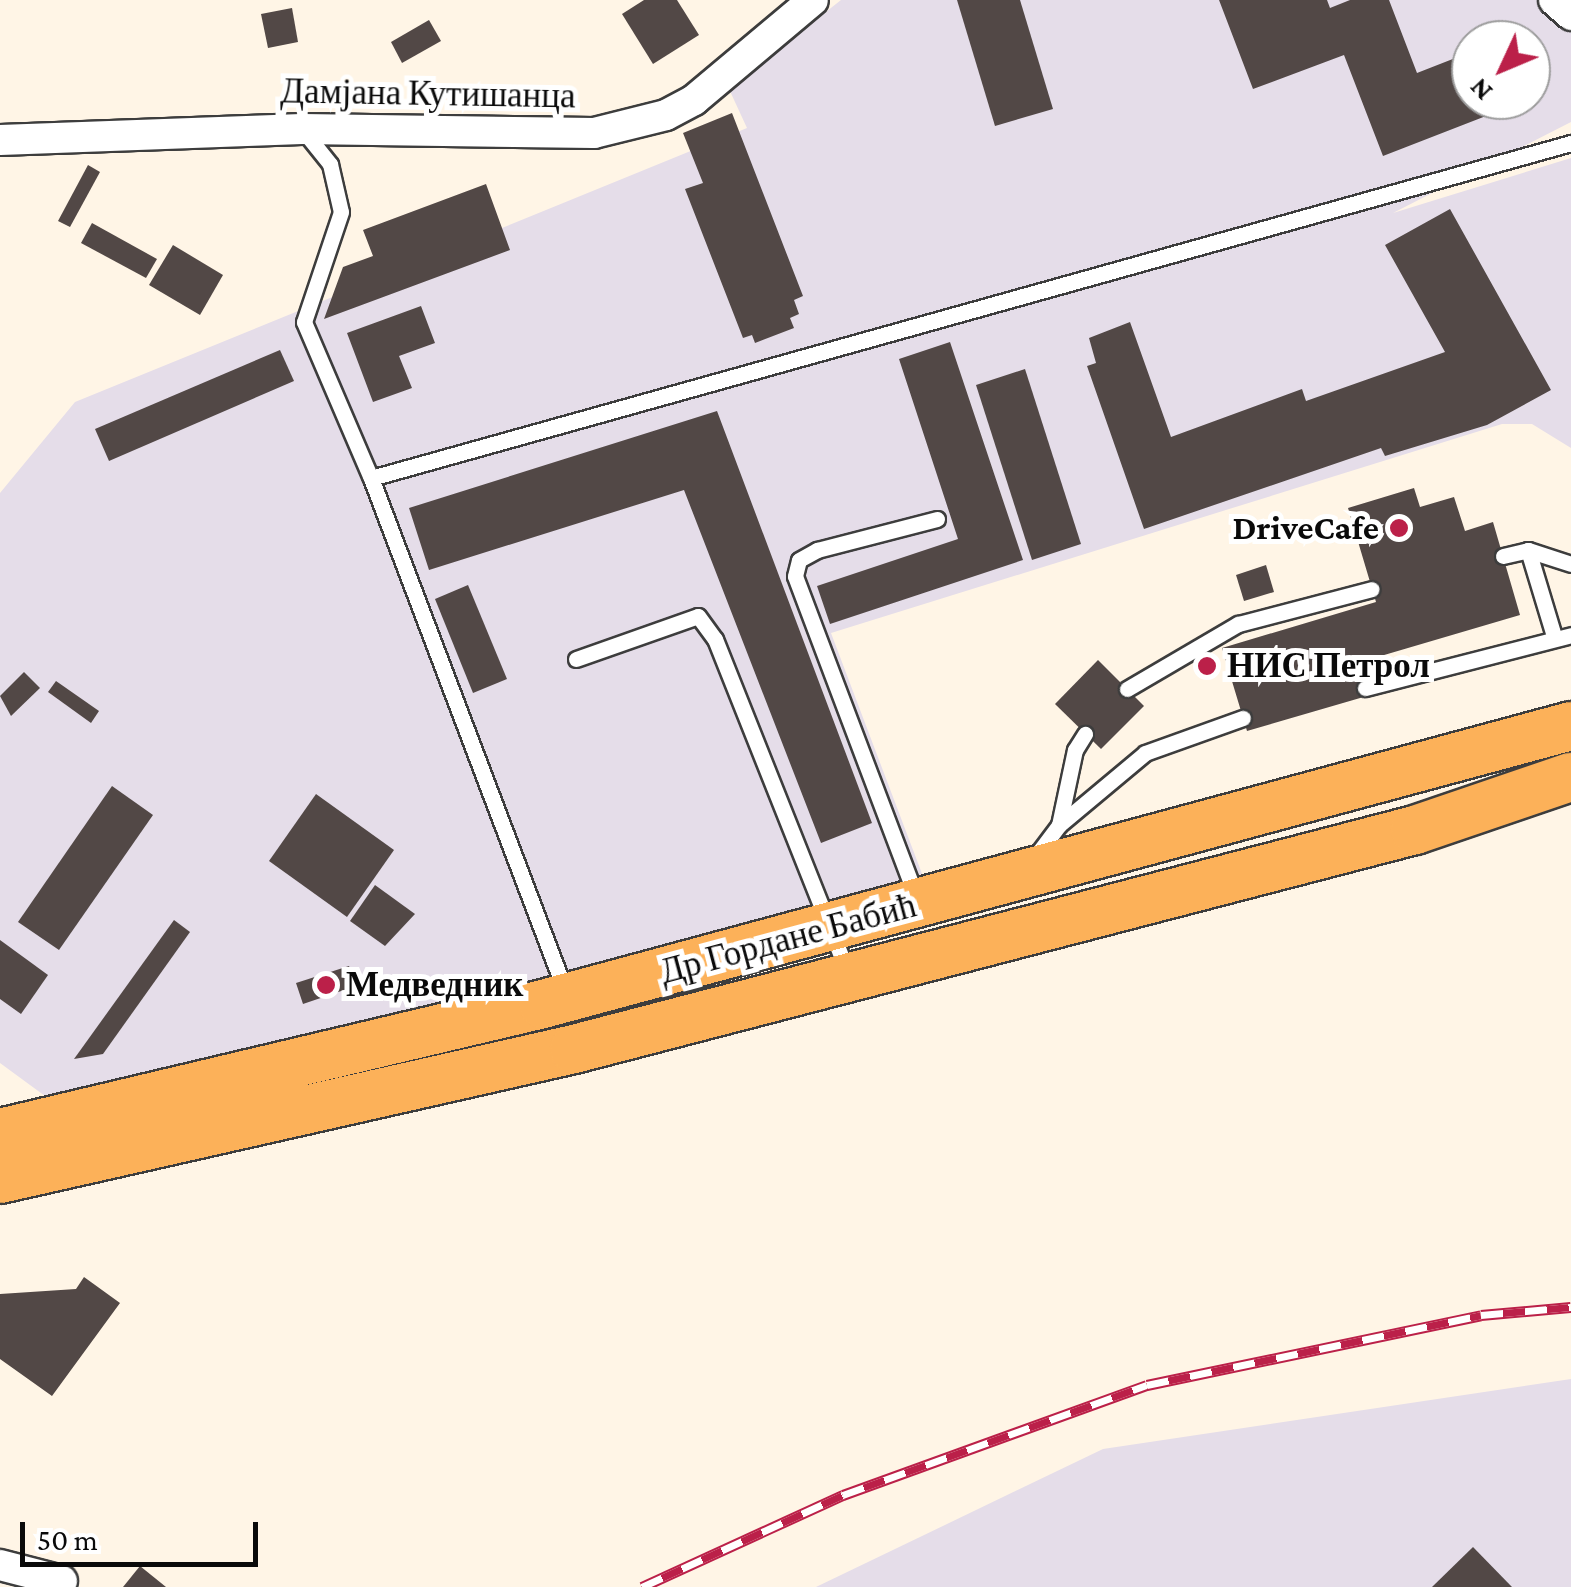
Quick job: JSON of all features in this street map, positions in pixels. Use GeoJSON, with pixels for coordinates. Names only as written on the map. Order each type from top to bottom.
{"type":"FeatureCollection","features":[{"type":"Feature","properties":{"kind":"main road","name":"Др Гордане Бабић"},"geometry":{"type":"LineString","coordinates":[[0,1133],[248,1079],[568,998],[1571,726]]}},
{"type":"Feature","properties":{"kind":"main road","name":"Др Гордане Бабић"},"geometry":{"type":"LineString","coordinates":[[0,1179],[574,1049],[1414,830],[1571,776]]}},
{"type":"Feature","properties":{"kind":"street","name":"Дамјана Кутишанца"},"geometry":{"type":"LineString","coordinates":[[0,140],[302,129],[612,129],[694,100],[813,0]]}},
{"type":"Feature","properties":{"kind":"street"},"geometry":{"type":"LineString","coordinates":[[1554,0],[1571,15]]}},
{"type":"Feature","properties":{"kind":"street"},"geometry":{"type":"LineString","coordinates":[[0,1564],[62,1581]]}},
{"type":"Feature","properties":{"kind":"lane"},"geometry":{"type":"LineString","coordinates":[[302,129],[330,164],[341,212],[304,322],[371,478],[568,998]]}},
{"type":"Feature","properties":{"kind":"lane"},"geometry":{"type":"LineString","coordinates":[[371,478],[1571,143]]}},
{"type":"Feature","properties":{"kind":"lane"},"geometry":{"type":"LineString","coordinates":[[919,905],[795,576],[799,560],[817,550],[937,519]]}},
{"type":"Feature","properties":{"kind":"lane"},"geometry":{"type":"LineString","coordinates":[[1365,688],[1563,635],[1528,550]]}},
{"type":"Feature","properties":{"kind":"lane"},"geometry":{"type":"LineString","coordinates":[[1503,556],[1528,550],[1571,564]]}},
{"type":"Feature","properties":{"kind":"lane"},"geometry":{"type":"LineString","coordinates":[[1128,689],[1238,624],[1372,589]]}},
{"type":"Feature","properties":{"kind":"lane"},"geometry":{"type":"LineString","coordinates":[[576,659],[698,616],[715,639],[834,927],[848,975]]}},
{"type":"Feature","properties":{"kind":"lane"},"geometry":{"type":"LineString","coordinates":[[1019,878],[1059,825],[1145,753],[1243,718]]}},
{"type":"Feature","properties":{"kind":"lane"},"geometry":{"type":"LineString","coordinates":[[1059,825],[1075,750],[1086,734]]}},
{"type":"Feature","properties":{"kind":"shaded area"},"geometry":{"type":"Polygon","coordinates":[[[841,0],[1571,0],[1571,122],[1393,213],[1571,158],[1571,448],[1532,424],[1502,424],[831,633],[924,879],[543,1004],[60,1107],[0,1063],[0,493],[75,402],[747,128],[729,89],[841,0]]]}},
{"type":"Feature","properties":{"kind":"shaded area"},"geometry":{"type":"Polygon","coordinates":[[[1571,1379],[1571,1587],[816,1587],[1103,1449],[1571,1379]]]}},
{"type":"Feature","properties":{"kind":"building"},"geometry":{"type":"Polygon","coordinates":[[[644,0],[677,0],[699,35],[653,64],[622,14],[644,0]]]}},
{"type":"Feature","properties":{"kind":"building"},"geometry":{"type":"Polygon","coordinates":[[[957,0],[1020,0],[1053,109],[995,126],[957,0]]]}},
{"type":"Feature","properties":{"kind":"building"},"geometry":{"type":"Polygon","coordinates":[[[1219,0],[1327,0],[1330,8],[1350,0],[1389,0],[1417,73],[1451,60],[1451,120],[1476,120],[1383,156],[1344,55],[1253,89],[1219,0]]]}},
{"type":"Feature","properties":{"kind":"building"},"geometry":{"type":"Polygon","coordinates":[[[292,8],[298,42],[268,48],[261,14],[292,8]]]}},
{"type":"Feature","properties":{"kind":"building"},"geometry":{"type":"Polygon","coordinates":[[[429,20],[441,41],[402,63],[391,42],[429,20]]]}},
{"type":"Feature","properties":{"kind":"building"},"geometry":{"type":"Polygon","coordinates":[[[732,113],[803,296],[794,300],[799,314],[790,318],[794,328],[755,343],[752,335],[743,338],[685,189],[703,183],[683,133],[732,113]]]}},
{"type":"Feature","properties":{"kind":"building"},"geometry":{"type":"Polygon","coordinates":[[[88,165],[100,172],[70,227],[58,221],[88,165]]]}},
{"type":"Feature","properties":{"kind":"building"},"geometry":{"type":"Polygon","coordinates":[[[486,184],[510,250],[324,319],[343,267],[373,256],[363,230],[486,184]]]}},
{"type":"Feature","properties":{"kind":"building"},"geometry":{"type":"Polygon","coordinates":[[[1450,209],[1551,390],[1487,425],[1385,456],[1381,448],[1144,529],[1087,366],[1096,363],[1089,338],[1130,322],[1171,437],[1302,389],[1306,401],[1445,352],[1385,245],[1450,209]]]}},
{"type":"Feature","properties":{"kind":"building"},"geometry":{"type":"Polygon","coordinates":[[[92,223],[157,259],[146,278],[81,243],[92,223]]]}},
{"type":"Feature","properties":{"kind":"building"},"geometry":{"type":"Polygon","coordinates":[[[173,245],[223,275],[200,315],[149,285],[173,245]]]}},
{"type":"Feature","properties":{"kind":"building"},"geometry":{"type":"Polygon","coordinates":[[[421,306],[435,343],[399,356],[412,388],[373,402],[347,333],[421,306]]]}},
{"type":"Feature","properties":{"kind":"building"},"geometry":{"type":"Polygon","coordinates":[[[950,342],[1023,560],[830,624],[817,586],[958,539],[899,359],[950,342]]]}},
{"type":"Feature","properties":{"kind":"building"},"geometry":{"type":"Polygon","coordinates":[[[280,350],[294,381],[109,461],[95,429],[280,350]]]}},
{"type":"Feature","properties":{"kind":"building"},"geometry":{"type":"Polygon","coordinates":[[[1025,369],[1081,544],[1032,560],[976,385],[1025,369]]]}},
{"type":"Feature","properties":{"kind":"building"},"geometry":{"type":"Polygon","coordinates":[[[717,411],[872,823],[821,843],[684,490],[429,570],[409,508],[717,411]]]}},
{"type":"Feature","properties":{"kind":"building"},"geometry":{"type":"Polygon","coordinates":[[[1414,488],[1420,507],[1454,497],[1465,531],[1493,522],[1520,615],[1357,663],[1367,696],[1247,731],[1222,648],[1376,602],[1348,508],[1414,488]]]}},
{"type":"Feature","properties":{"kind":"building"},"geometry":{"type":"Polygon","coordinates":[[[1266,565],[1274,592],[1244,601],[1236,575],[1266,565]]]}},
{"type":"Feature","properties":{"kind":"building"},"geometry":{"type":"Polygon","coordinates":[[[468,585],[507,679],[473,693],[435,599],[468,585]]]}},
{"type":"Feature","properties":{"kind":"building"},"geometry":{"type":"Polygon","coordinates":[[[1098,660],[1144,706],[1101,749],[1055,704],[1098,660]]]}},
{"type":"Feature","properties":{"kind":"building"},"geometry":{"type":"Polygon","coordinates":[[[24,672],[40,688],[11,716],[0,696],[24,672]]]}},
{"type":"Feature","properties":{"kind":"building"},"geometry":{"type":"Polygon","coordinates":[[[56,681],[99,711],[91,723],[48,692],[56,681]]]}},
{"type":"Feature","properties":{"kind":"building"},"geometry":{"type":"Polygon","coordinates":[[[112,786],[153,815],[59,950],[18,922],[112,786]]]}},
{"type":"Feature","properties":{"kind":"building"},"geometry":{"type":"Polygon","coordinates":[[[316,794],[394,850],[347,917],[269,861],[316,794]]]}},
{"type":"Feature","properties":{"kind":"building"},"geometry":{"type":"Polygon","coordinates":[[[375,885],[415,914],[385,946],[350,921],[375,885]]]}},
{"type":"Feature","properties":{"kind":"building"},"geometry":{"type":"Polygon","coordinates":[[[174,920],[190,932],[103,1054],[74,1059],[174,920]]]}},
{"type":"Feature","properties":{"kind":"building"},"geometry":{"type":"Polygon","coordinates":[[[0,940],[48,975],[21,1014],[0,999],[0,940]]]}},
{"type":"Feature","properties":{"kind":"building","name":"Медведник"},"geometry":{"type":"Polygon","coordinates":[[[349,966],[356,986],[303,1004],[296,983],[349,966]]]}},
{"type":"Feature","properties":{"kind":"building"},"geometry":{"type":"Polygon","coordinates":[[[84,1277],[120,1303],[52,1396],[0,1359],[0,1294],[76,1289],[84,1277]]]}},
{"type":"Feature","properties":{"kind":"building"},"geometry":{"type":"Polygon","coordinates":[[[1473,1547],[1512,1587],[1432,1587],[1473,1547]]]}},
{"type":"Feature","properties":{"kind":"building"},"geometry":{"type":"Polygon","coordinates":[[[140,1566],[166,1587],[123,1587],[140,1566]]]}},
{"type":"Feature","properties":{"kind":"railway"},"geometry":{"type":"LineString","coordinates":[[642,1587],[843,1495],[1147,1385],[1481,1315],[1571,1307]]}},
{"type":"Feature","properties":{"kind":"place","name":"DriveCafe"},"geometry":{"type":"Point","coordinates":[1399,528]}},
{"type":"Feature","properties":{"kind":"place","name":"НИС Петрол"},"geometry":{"type":"Point","coordinates":[1207,666]}},
{"type":"Feature","properties":{"kind":"place","name":"Медведник"},"geometry":{"type":"Point","coordinates":[326,985]}}]}
